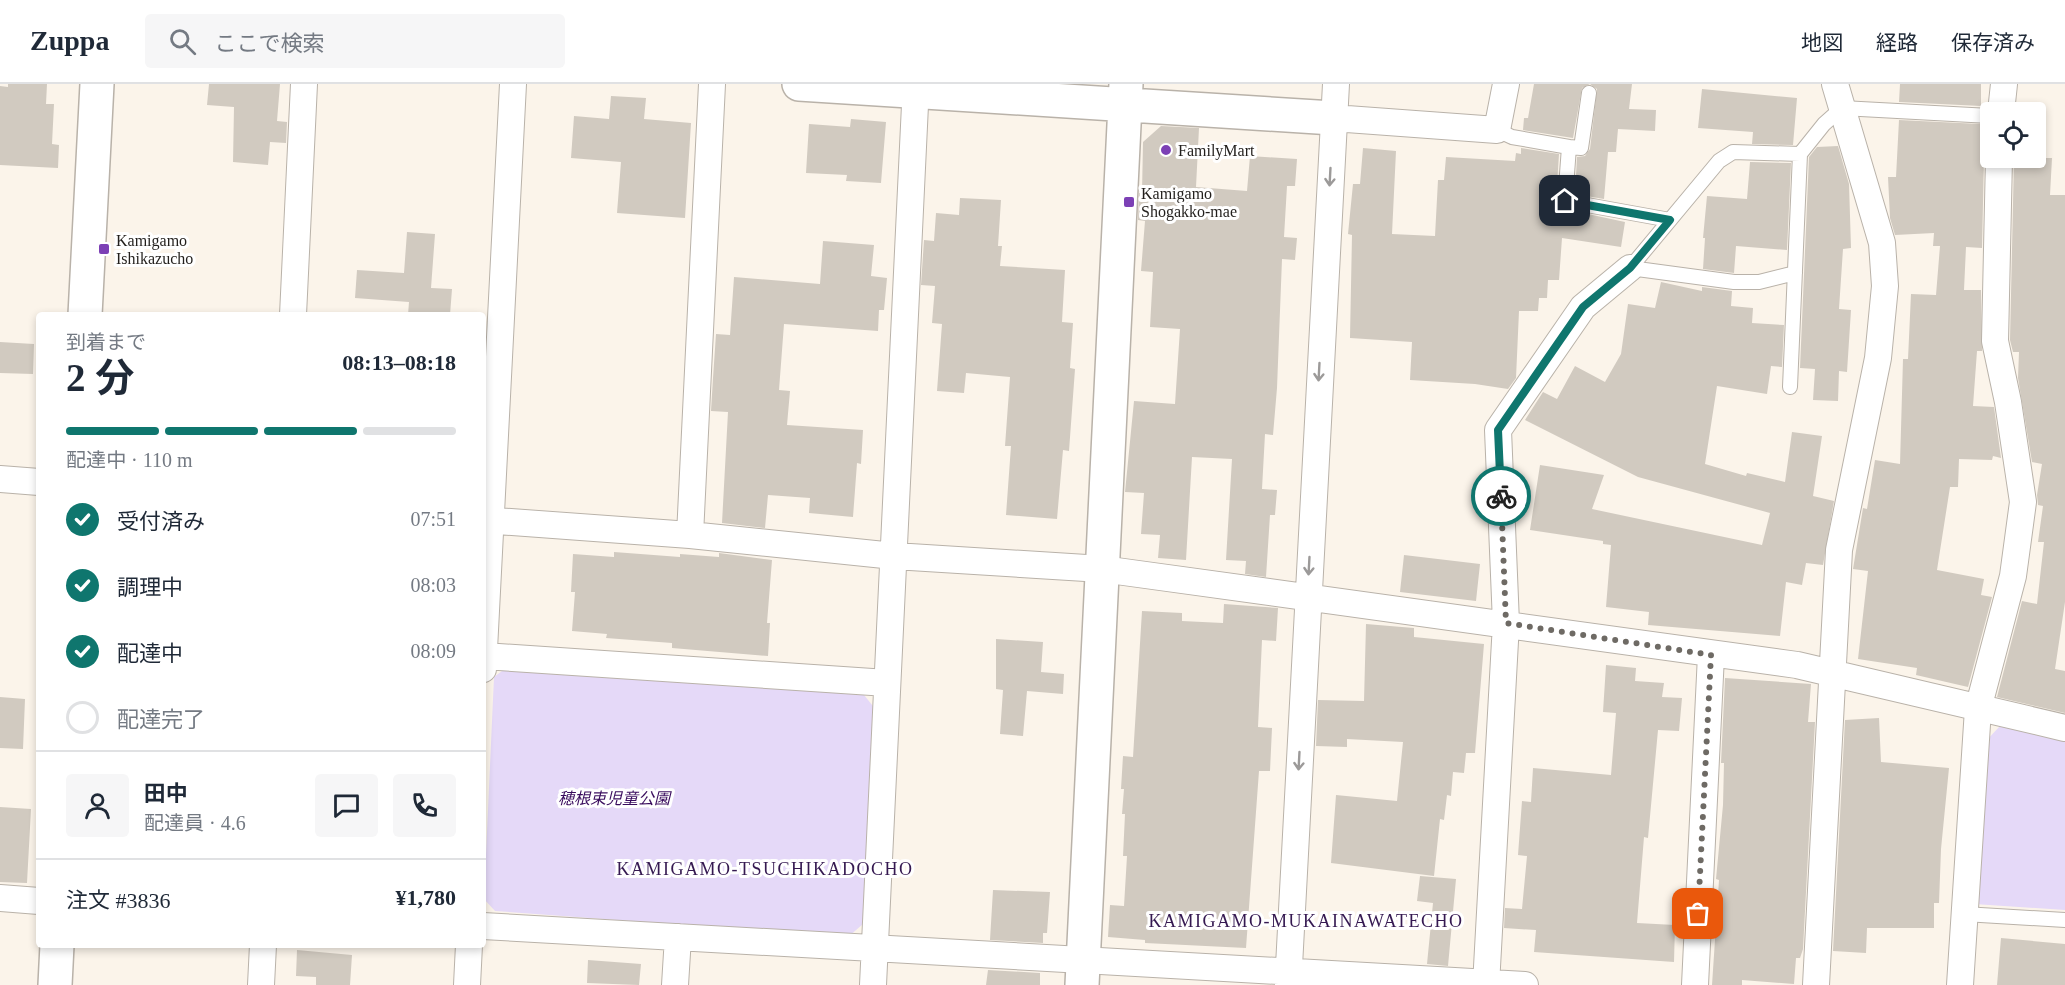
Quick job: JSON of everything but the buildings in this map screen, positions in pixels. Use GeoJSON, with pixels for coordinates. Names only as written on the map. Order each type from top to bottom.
{"type":"FeatureCollection","features":[{"type":"Feature","properties":{"kind":"street"},"geometry":{"type":"LineString","coordinates":[[86,312],[97,84]]}},
{"type":"Feature","properties":{"kind":"street"},"geometry":{"type":"LineString","coordinates":[[293,312],[304,84]]}},
{"type":"Feature","properties":{"kind":"street"},"geometry":{"type":"LineString","coordinates":[[486,565],[513,84]]}},
{"type":"Feature","properties":{"kind":"street"},"geometry":{"type":"LineString","coordinates":[[690,535],[712,84]]}},
{"type":"Feature","properties":{"kind":"street"},"geometry":{"type":"LineString","coordinates":[[799,84],[1126,94],[1333,118],[1497,130],[1506,84]]}},
{"type":"Feature","properties":{"kind":"street"},"geometry":{"type":"LineString","coordinates":[[1288,978],[1336,84]]}},
{"type":"Feature","properties":{"kind":"street"},"geometry":{"type":"LineString","coordinates":[[2002,102],[2004,84]]}},
{"type":"Feature","properties":{"kind":"street"},"geometry":{"type":"LineString","coordinates":[[873,985],[916,88]]}},
{"type":"Feature","properties":{"kind":"street"},"geometry":{"type":"LineString","coordinates":[[1082,972],[1126,94]]}},
{"type":"Feature","properties":{"kind":"street"},"geometry":{"type":"LineString","coordinates":[[1816,985],[1839,550],[1878,358],[1885,286],[1882,243],[1839,96]]}},
{"type":"Feature","properties":{"kind":"street"},"geometry":{"type":"LineString","coordinates":[[1960,985],[1978,709],[2013,576],[2023,502],[2008,402],[1995,341],[1999,168]]}},
{"type":"Feature","properties":{"kind":"street"},"geometry":{"type":"LineString","coordinates":[[1486,984],[1506,623],[1498,430],[1583,307],[1630,268]]}},
{"type":"Feature","properties":{"kind":"street"},"geometry":{"type":"LineString","coordinates":[[0,479],[36,482]]}},
{"type":"Feature","properties":{"kind":"street"},"geometry":{"type":"LineString","coordinates":[[487,520],[690,535],[894,556],[1102,569],[1307,596],[1506,623],[1711,655],[1797,665],[2065,728]]}},
{"type":"Feature","properties":{"kind":"street"},"geometry":{"type":"LineString","coordinates":[[1695,985],[1711,655]]}},
{"type":"Feature","properties":{"kind":"street"},"geometry":{"type":"LineString","coordinates":[[486,656],[887,683]]}},
{"type":"Feature","properties":{"kind":"street"},"geometry":{"type":"LineString","coordinates":[[0,898],[36,901]]}},
{"type":"Feature","properties":{"kind":"street"},"geometry":{"type":"LineString","coordinates":[[486,926],[875,948],[1082,972],[1525,985]]}},
{"type":"Feature","properties":{"kind":"street"},"geometry":{"type":"LineString","coordinates":[[675,985],[678,937]]}},
{"type":"Feature","properties":{"kind":"street"},"geometry":{"type":"LineString","coordinates":[[55,985],[57,948]]}},
{"type":"Feature","properties":{"kind":"street"},"geometry":{"type":"LineString","coordinates":[[261,985],[263,948]]}},
{"type":"Feature","properties":{"kind":"street"},"geometry":{"type":"LineString","coordinates":[[467,985],[469,948]]}},
{"type":"Feature","properties":{"kind":"lane"},"geometry":{"type":"LineString","coordinates":[[1497,130],[1512,137],[1581,148],[1589,93]]}},
{"type":"Feature","properties":{"kind":"lane"},"geometry":{"type":"LineString","coordinates":[[1790,387],[1800,154],[1824,124],[1839,96],[1980,115]]}},
{"type":"Feature","properties":{"kind":"lane"},"geometry":{"type":"LineString","coordinates":[[1569,147],[1565,201],[1670,220]]}},
{"type":"Feature","properties":{"kind":"lane"},"geometry":{"type":"LineString","coordinates":[[1630,268],[1719,161],[1733,152],[1800,154]]}},
{"type":"Feature","properties":{"kind":"lane"},"geometry":{"type":"LineString","coordinates":[[1630,268],[1734,282],[1759,282],[1795,273]]}},
{"type":"Feature","properties":{"kind":"lane"},"geometry":{"type":"LineString","coordinates":[[1964,914],[2065,920]]}},
{"type":"Feature","properties":{"kind":"green space","name":"穂根束児童公園"},"geometry":{"type":"Polygon","coordinates":[[[506,668],[864,695],[877,711],[863,924],[848,937],[495,911],[486,901],[494,677],[506,668]]]}},
{"type":"Feature","properties":{"kind":"green space"},"geometry":{"type":"Polygon","coordinates":[[[2000,726],[2065,741],[2065,910],[1974,904],[1985,742],[2000,726]]]}},
{"type":"Feature","properties":{"kind":"way so far"},"geometry":{"type":"LineString","coordinates":[[1501,496],[1506,623],[1711,655],[1698,914]]}},
{"type":"Feature","properties":{"kind":"place","name":"FamilyMart"},"geometry":{"type":"Point","coordinates":[1166,150]}},
{"type":"Feature","properties":{"kind":"place","name":"Kamigamo Shogakko-mae"},"geometry":{"type":"Point","coordinates":[1129,202]}},
{"type":"Feature","properties":{"kind":"place","name":"Kamigamo Ishikazucho"},"geometry":{"type":"Point","coordinates":[104,249]}},
{"type":"Feature","properties":{"kind":"district","name":"KAMIGAMO-TSUCHIKADOCHO"},"geometry":{"type":"Point","coordinates":[765,869]}},
{"type":"Feature","properties":{"kind":"district","name":"KAMIGAMO-MUKAINAWATECHO"},"geometry":{"type":"Point","coordinates":[1306,921]}},
{"type":"Feature","properties":{"kind":"route"},"geometry":{"type":"LineString","coordinates":[[1501,496],[1498,430],[1583,307],[1630,268],[1670,220],[1565,201]]}}]}
